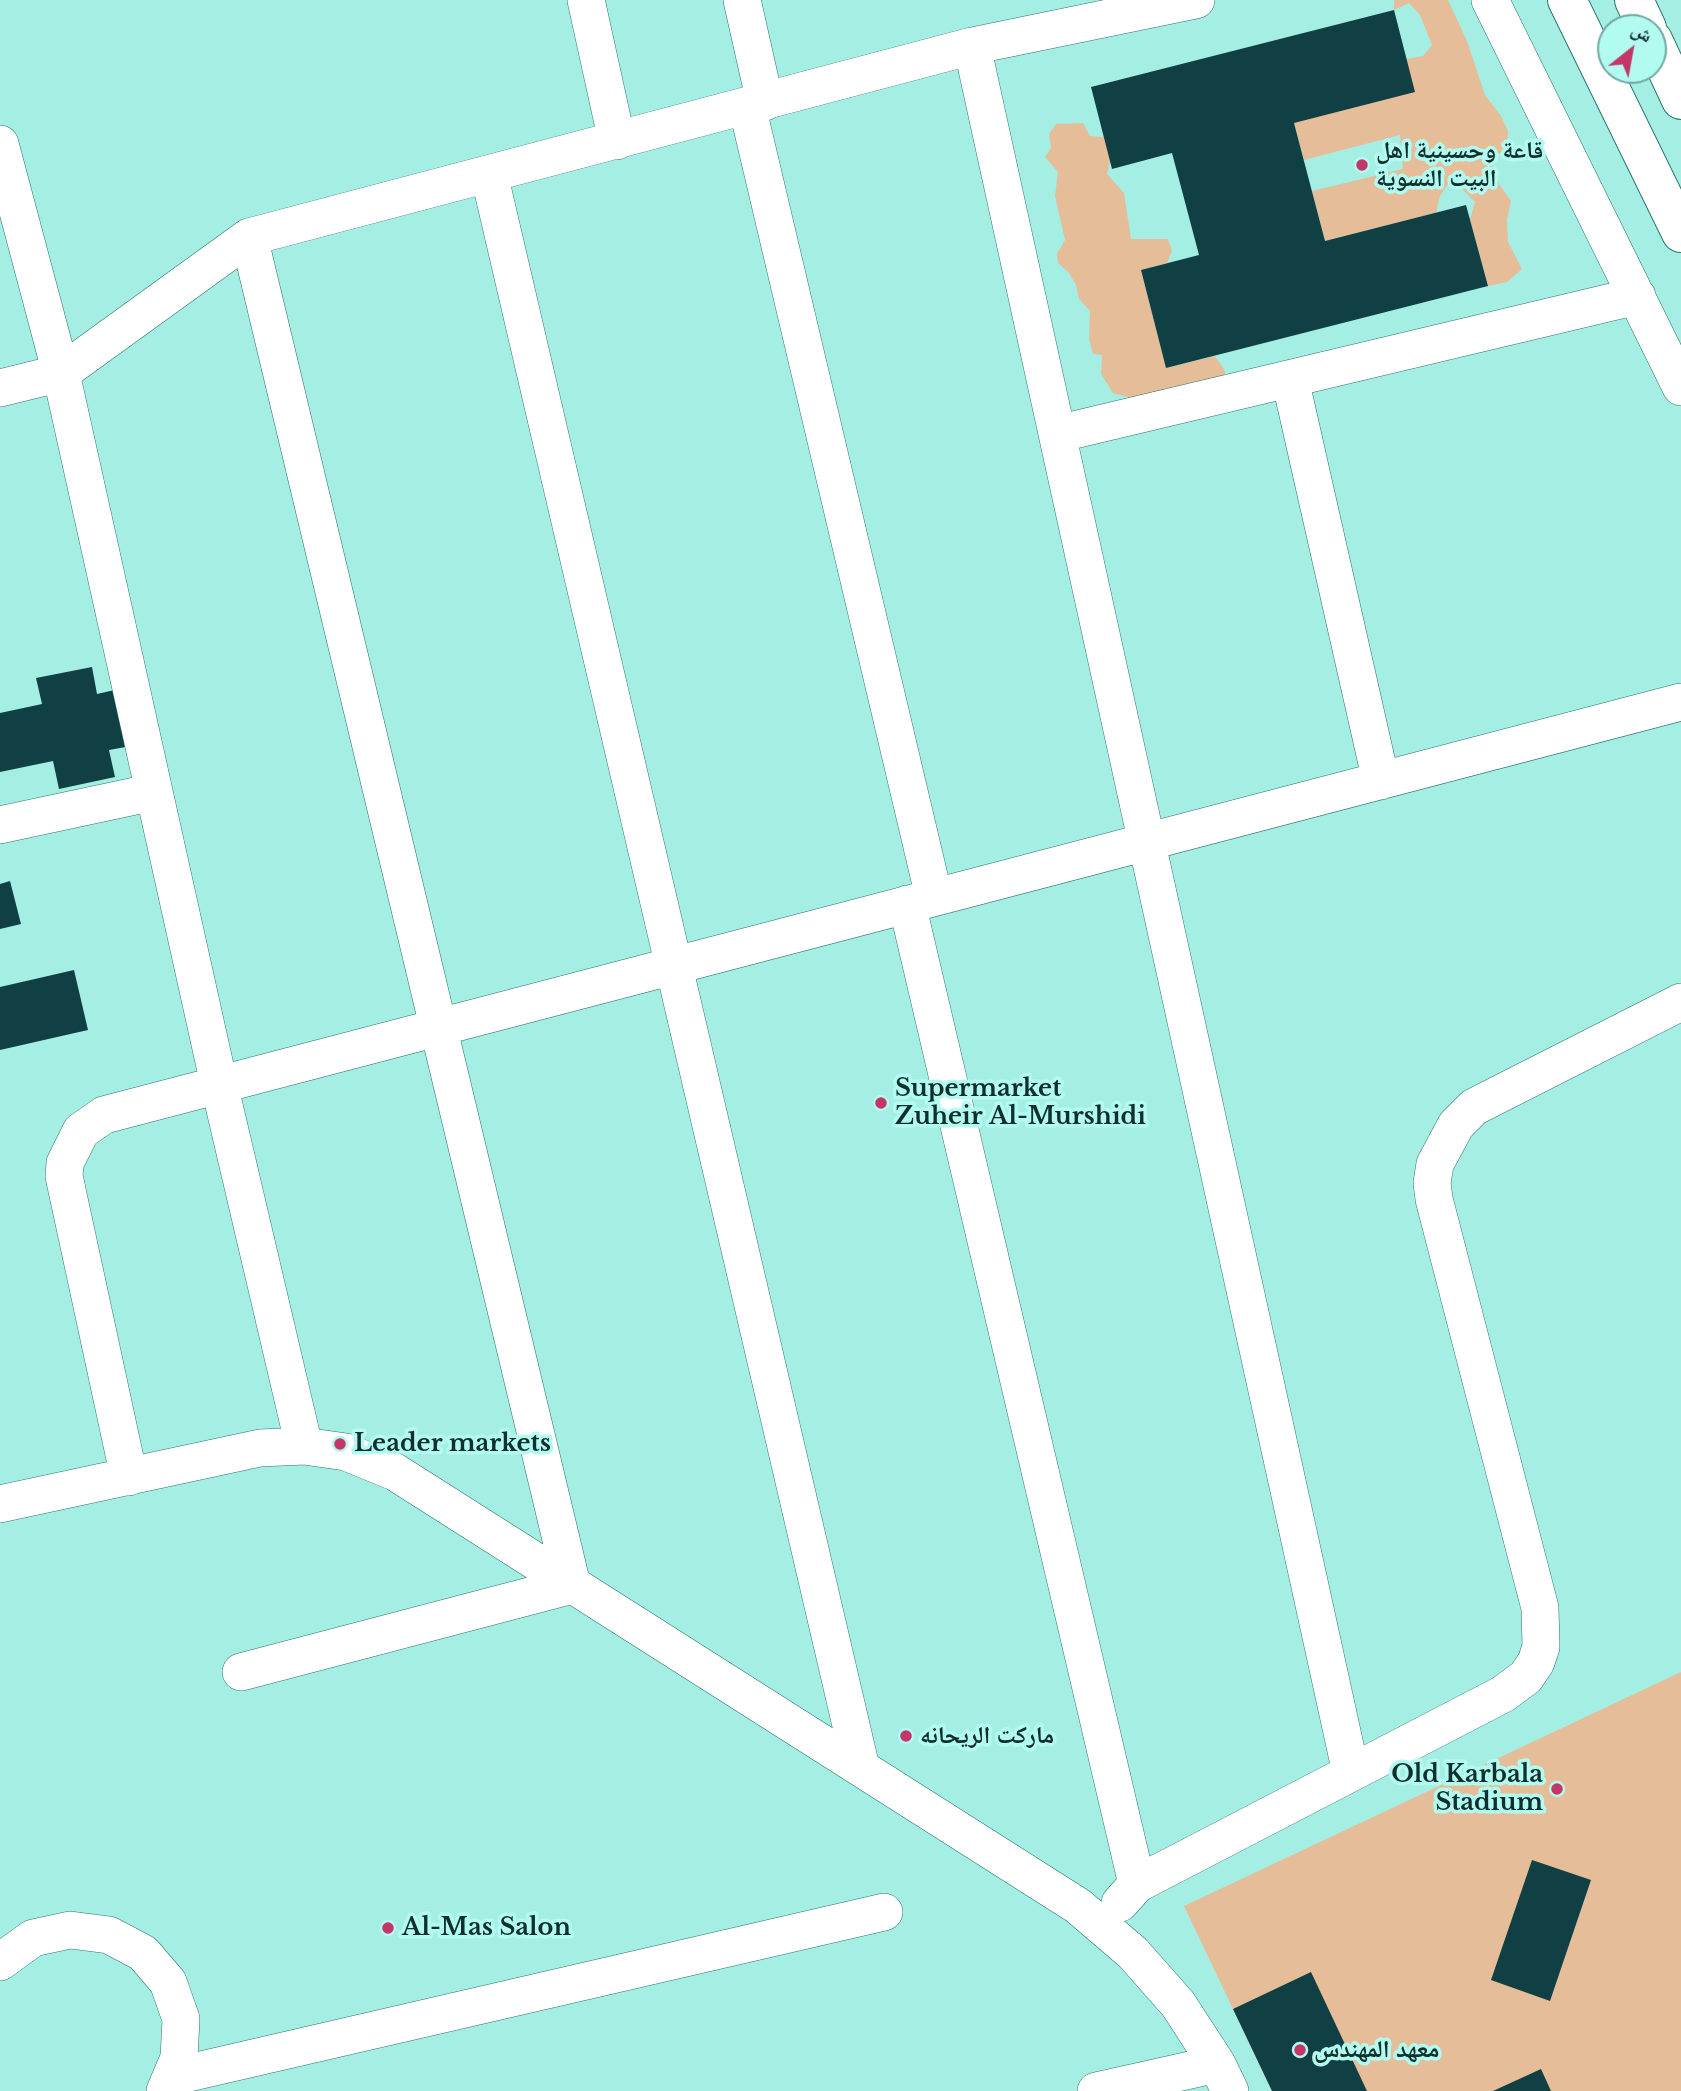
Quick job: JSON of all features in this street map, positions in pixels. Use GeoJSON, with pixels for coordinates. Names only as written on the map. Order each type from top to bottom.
{"type":"FeatureCollection","features":[{"type":"Feature","properties":{"kind":"street"},"geometry":{"type":"LineString","coordinates":[[586,0],[617,141]]}},
{"type":"Feature","properties":{"kind":"street"},"geometry":{"type":"LineString","coordinates":[[742,0],[756,104],[921,900],[1137,1884]]}},
{"type":"Feature","properties":{"kind":"street"},"geometry":{"type":"LineString","coordinates":[[0,388],[61,373],[249,237],[972,46],[1196,0]]}},
{"type":"Feature","properties":{"kind":"street"},"geometry":{"type":"LineString","coordinates":[[1490,0],[1681,387]]}},
{"type":"Feature","properties":{"kind":"street"},"geometry":{"type":"LineString","coordinates":[[1567,0],[1681,233]]}},
{"type":"Feature","properties":{"kind":"street"},"geometry":{"type":"LineString","coordinates":[[972,46],[1350,1773]]}},
{"type":"Feature","properties":{"kind":"street"},"geometry":{"type":"LineString","coordinates":[[1667,70],[1681,100]]}},
{"type":"Feature","properties":{"kind":"street"},"geometry":{"type":"LineString","coordinates":[[0,144],[61,373],[219,1084],[303,1446]]}},
{"type":"Feature","properties":{"kind":"street"},"geometry":{"type":"LineString","coordinates":[[489,174],[861,1768]]}},
{"type":"Feature","properties":{"kind":"street"},"geometry":{"type":"LineString","coordinates":[[249,237],[572,1585]]}},
{"type":"Feature","properties":{"kind":"street"},"geometry":{"type":"LineString","coordinates":[[1057,434],[1637,296]]}},
{"type":"Feature","properties":{"kind":"street"},"geometry":{"type":"LineString","coordinates":[[1290,379],[1381,781]]}},
{"type":"Feature","properties":{"kind":"street"},"geometry":{"type":"LineString","coordinates":[[129,1477],[66,1190],[65,1163],[81,1131],[104,1115],[1681,702]]}},
{"type":"Feature","properties":{"kind":"street"},"geometry":{"type":"LineString","coordinates":[[0,825],[154,792]]}},
{"type":"Feature","properties":{"kind":"street"},"geometry":{"type":"LineString","coordinates":[[1100,1925],[1137,1884],[1503,1694],[1526,1677],[1541,1647],[1540,1608],[1434,1199],[1434,1164],[1456,1125],[1474,1107],[1681,1002]]}},
{"type":"Feature","properties":{"kind":"street"},"geometry":{"type":"LineString","coordinates":[[0,1504],[260,1448],[303,1446],[346,1452],[395,1472],[1078,1906],[1133,1953],[1178,2004],[1224,2077],[1096,2091]]}},
{"type":"Feature","properties":{"kind":"street"},"geometry":{"type":"LineString","coordinates":[[241,1672],[572,1585]]}},
{"type":"Feature","properties":{"kind":"street"},"geometry":{"type":"LineString","coordinates":[[168,2084],[884,1912]]}},
{"type":"Feature","properties":{"kind":"street"},"geometry":{"type":"LineString","coordinates":[[0,1962],[33,1938],[70,1930],[108,1935],[143,1953],[168,1982],[181,2019],[179,2057],[168,2084]]}},
{"type":"Feature","properties":{"kind":"shaded area"},"geometry":{"type":"Polygon","coordinates":[[[1394,0],[1448,0],[1467,41],[1485,95],[1501,116],[1508,131],[1507,146],[1492,161],[1495,178],[1511,201],[1507,219],[1508,242],[1522,269],[1507,282],[1488,286],[1470,220],[1475,202],[1463,190],[1468,177],[1454,175],[1440,196],[1436,213],[1325,241],[1312,191],[1403,169],[1400,135],[1304,160],[1294,123],[1406,59],[1423,56],[1432,45],[1420,15],[1409,3],[1394,10],[1394,0]]]}},
{"type":"Feature","properties":{"kind":"shaded area"},"geometry":{"type":"Polygon","coordinates":[[[1083,123],[1090,136],[1104,137],[1110,160],[1107,174],[1124,193],[1131,239],[1168,239],[1172,251],[1167,263],[1141,270],[1166,368],[1215,356],[1225,371],[1224,383],[1147,402],[1113,393],[1101,374],[1102,355],[1093,354],[1089,339],[1090,311],[1079,299],[1076,285],[1069,273],[1058,263],[1057,254],[1065,240],[1055,196],[1058,172],[1045,157],[1051,148],[1049,134],[1056,124],[1083,123]]]}},
{"type":"Feature","properties":{"kind":"shaded area","name":"Old Karbala Stadium"},"geometry":{"type":"Polygon","coordinates":[[[1681,1672],[1681,2091],[1272,2091],[1184,1906],[1681,1672]]]}},
{"type":"Feature","properties":{"kind":"building"},"geometry":{"type":"Polygon","coordinates":[[[1394,10],[1415,92],[1294,123],[1325,241],[1466,205],[1488,286],[1166,368],[1141,270],[1199,255],[1172,153],[1112,169],[1091,87],[1394,10]]]}},
{"type":"Feature","properties":{"kind":"building"},"geometry":{"type":"Polygon","coordinates":[[[92,667],[97,694],[119,689],[131,746],[109,750],[115,777],[59,789],[53,761],[0,772],[0,713],[42,704],[36,678],[92,667]]]}},
{"type":"Feature","properties":{"kind":"building"},"geometry":{"type":"Polygon","coordinates":[[[10,881],[21,924],[0,929],[0,884],[10,881]]]}},
{"type":"Feature","properties":{"kind":"building"},"geometry":{"type":"Polygon","coordinates":[[[74,970],[88,1030],[0,1050],[0,987],[74,970]]]}},
{"type":"Feature","properties":{"kind":"building"},"geometry":{"type":"Polygon","coordinates":[[[1532,1860],[1591,1880],[1550,2001],[1491,1980],[1532,1860]]]}},
{"type":"Feature","properties":{"kind":"building","name":"معهد المهندس"},"geometry":{"type":"Polygon","coordinates":[[[1311,1972],[1367,2091],[1272,2091],[1233,2009],[1311,1972]]]}},
{"type":"Feature","properties":{"kind":"building"},"geometry":{"type":"Polygon","coordinates":[[[1541,2069],[1551,2091],[1493,2091],[1541,2069]]]}},
{"type":"Feature","properties":{"kind":"place","name":"قاعة وحسينية اهل البيت النسوية"},"geometry":{"type":"Point","coordinates":[1362,165]}},
{"type":"Feature","properties":{"kind":"place","name":"Supermarket Zuheir Al-Murshidi"},"geometry":{"type":"Point","coordinates":[881,1103]}},
{"type":"Feature","properties":{"kind":"place","name":"Leader markets"},"geometry":{"type":"Point","coordinates":[340,1444]}},
{"type":"Feature","properties":{"kind":"place","name":"ماركت الريحانه"},"geometry":{"type":"Point","coordinates":[906,1736]}},
{"type":"Feature","properties":{"kind":"place","name":"Old Karbala Stadium"},"geometry":{"type":"Point","coordinates":[1557,1789]}},
{"type":"Feature","properties":{"kind":"place","name":"Al-Mas Salon"},"geometry":{"type":"Point","coordinates":[388,1928]}},
{"type":"Feature","properties":{"kind":"place","name":"معهد المهندس"},"geometry":{"type":"Point","coordinates":[1300,2050]}}]}
